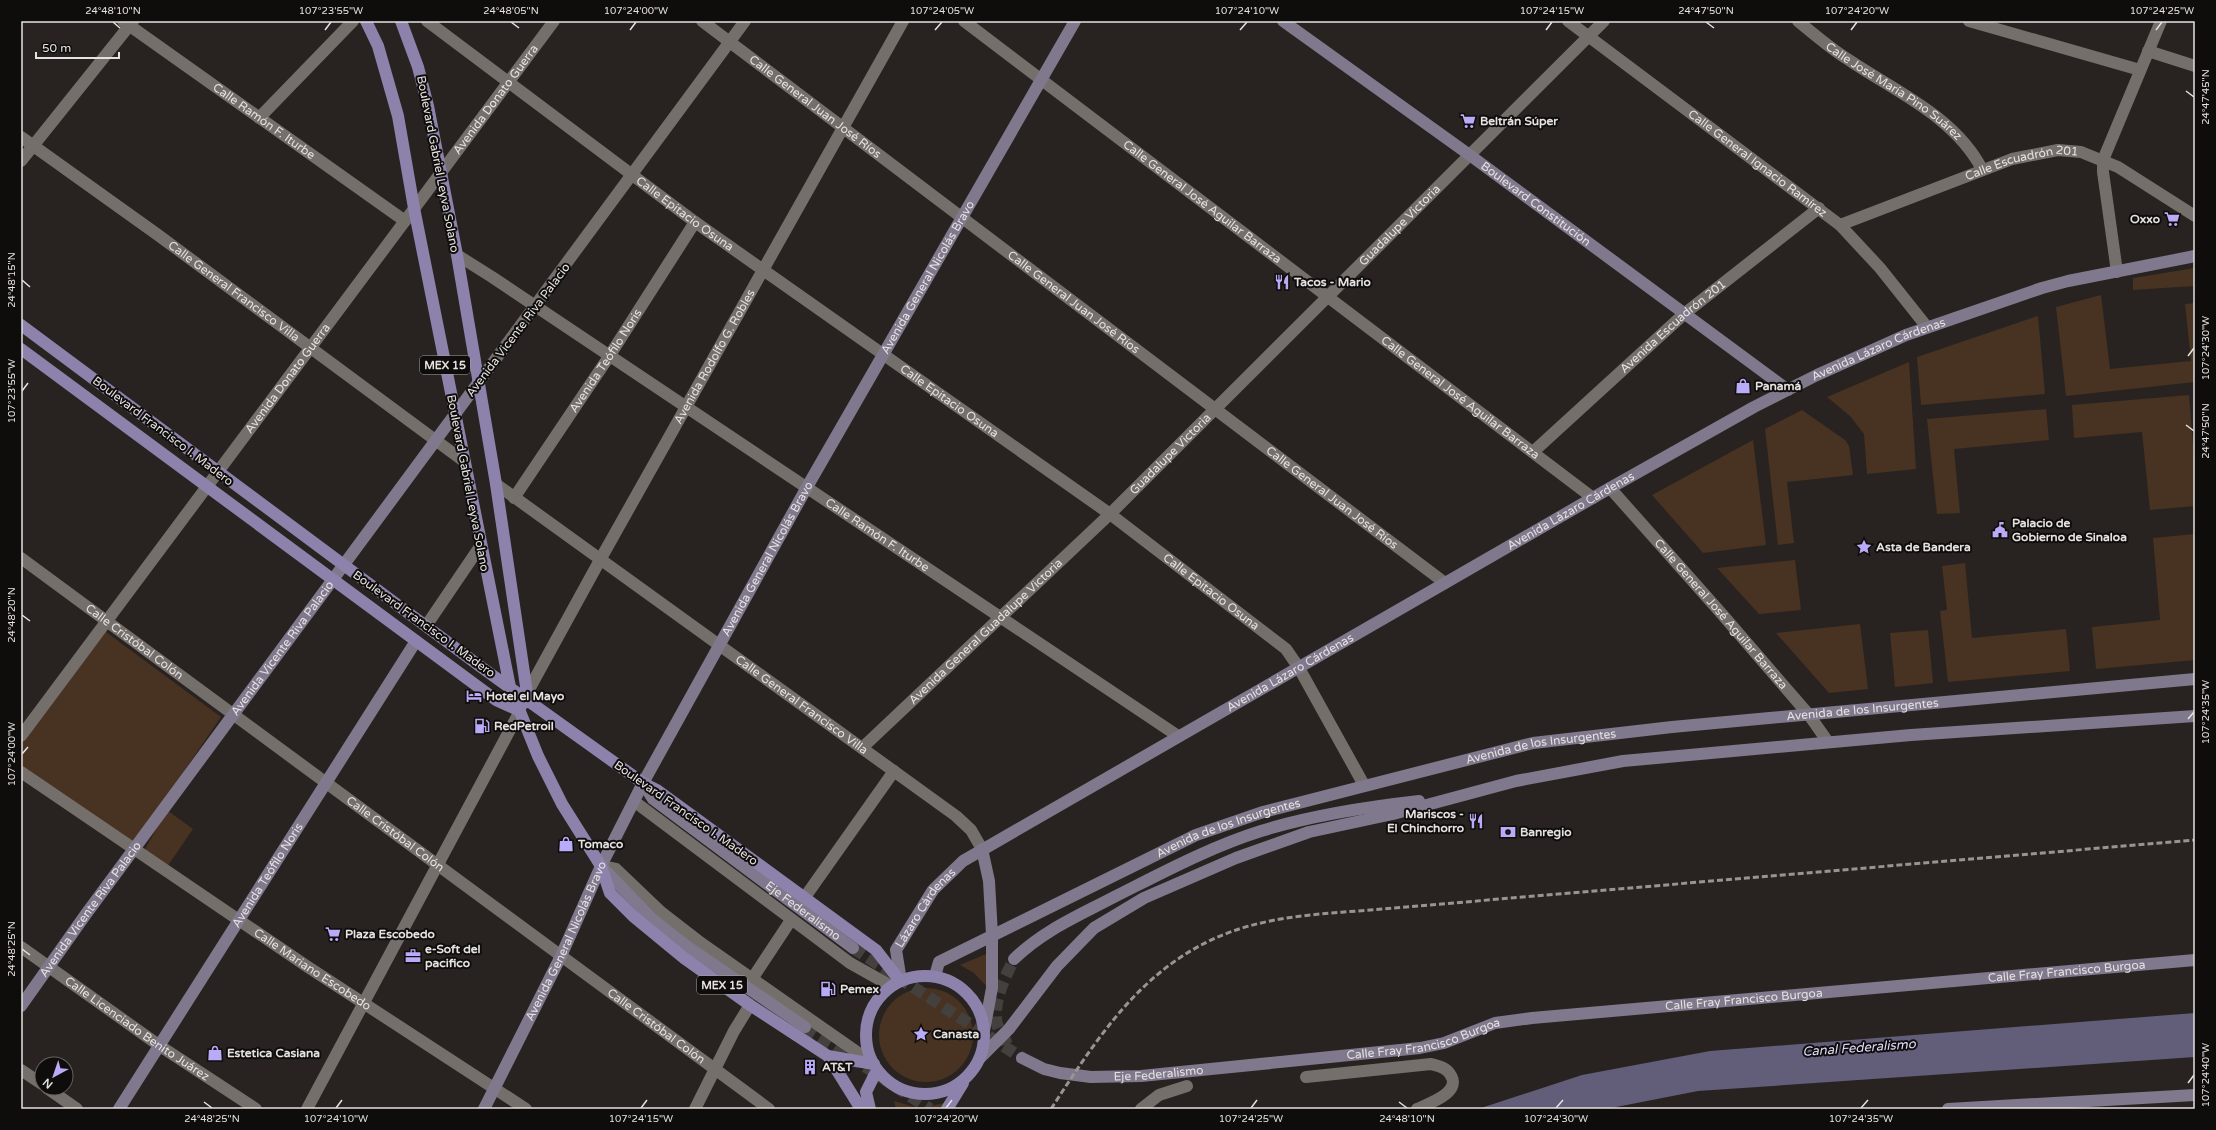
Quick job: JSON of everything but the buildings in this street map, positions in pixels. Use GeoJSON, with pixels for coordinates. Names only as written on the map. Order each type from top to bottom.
{"type":"FeatureCollection","features":[{"type":"Feature","properties":{"kind":"main road","name":"Boulevard Gabriel Leyva Solano"},"geometry":{"type":"LineString","coordinates":[[366,21],[378,46],[398,116],[414,208],[510,687],[538,756],[562,804],[601,866],[610,893],[633,916],[684,958],[750,1005],[828,1056],[876,1067]]}},
{"type":"Feature","properties":{"kind":"main road","name":"Boulevard Gabriel Leyva Solano"},"geometry":{"type":"LineString","coordinates":[[401,21],[418,67],[457,255],[496,484],[526,696]]}},
{"type":"Feature","properties":{"kind":"main road","name":"Avenida General Nicolás Bravo"},"geometry":{"type":"LineString","coordinates":[[484,1109],[561,956],[601,866],[643,783],[807,487],[1075,21]]}},
{"type":"Feature","properties":{"kind":"main road","name":"Boulevard Constitución"},"geometry":{"type":"LineString","coordinates":[[1283,21],[1471,156],[1788,390]]}},
{"type":"Feature","properties":{"kind":"main road","name":"Avenida Lázaro Cárdenas"},"geometry":{"type":"LineString","coordinates":[[982,849],[1610,488],[1788,390],[1856,357],[1927,328],[2042,288],[2195,256]]}},
{"type":"Feature","properties":{"kind":"main road","name":"Boulevard Francisco I. Madero"},"geometry":{"type":"LineString","coordinates":[[21,325],[426,626],[510,687],[526,696],[643,783],[657,790],[876,950],[897,983]]}},
{"type":"Feature","properties":{"kind":"main road","name":"Boulevard Francisco I. Madero"},"geometry":{"type":"LineString","coordinates":[[21,349],[496,700],[520,711]]}},
{"type":"Feature","properties":{"kind":"main road","name":"Avenida Vicente Riva Palacio"},"geometry":{"type":"LineString","coordinates":[[21,1006],[133,850],[478,383]]}},
{"type":"Feature","properties":{"kind":"main road","name":"Avenida Teófilo Noris"},"geometry":{"type":"LineString","coordinates":[[119,1109],[325,782],[416,641]]}},
{"type":"Feature","properties":{"kind":"main road","name":"Avenida de los Insurgentes"},"geometry":{"type":"LineString","coordinates":[[935,976],[939,962],[1196,835],[1263,812],[1364,785],[1534,743],[1672,727],[2195,679]]}},
{"type":"Feature","properties":{"kind":"main road"},"geometry":{"type":"LineString","coordinates":[[520,711],[526,696]]}},
{"type":"Feature","properties":{"kind":"main road"},"geometry":{"type":"LineString","coordinates":[[947,1109],[980,1058],[1009,1029],[1057,966],[1094,928],[1144,898],[1288,839],[1309,832],[1385,816],[1516,781],[1623,761],[1828,742],[2083,722],[2195,716]]}},
{"type":"Feature","properties":{"kind":"main road","name":"Eje Federalismo"},"geometry":{"type":"LineString","coordinates":[[643,783],[653,799],[853,948]]}},
{"type":"Feature","properties":{"kind":"main road"},"geometry":{"type":"LineString","coordinates":[[1014,958],[1031,942],[1056,926],[1199,856],[1260,831],[1364,808],[1465,795]]}},
{"type":"Feature","properties":{"kind":"main road"},"geometry":{"type":"LineString","coordinates":[[980,1058],[992,988],[992,935],[989,881],[982,849]]}},
{"type":"Feature","properties":{"kind":"main road","name":"Lázaro Cárdenas"},"geometry":{"type":"LineString","coordinates":[[897,983],[896,950],[927,898],[950,871],[982,849]]}},
{"type":"Feature","properties":{"kind":"main road"},"geometry":{"type":"LineString","coordinates":[[601,866],[652,919],[685,945],[805,1027]]}},
{"type":"Feature","properties":{"kind":"main road","name":"Calle Fray Francisco Burgoa"},"geometry":{"type":"LineString","coordinates":[[1297,1060],[1420,1048],[1444,1042],[1495,1023],[1538,1017],[2195,960]]}},
{"type":"Feature","properties":{"kind":"main road"},"geometry":{"type":"LineString","coordinates":[[967,1077],[953,1087],[937,1092],[920,1094],[904,1090],[889,1082],[876,1067],[866,1045],[866,1028],[873,1007],[879,998],[897,983],[917,976],[935,976],[953,983],[969,995],[979,1012],[984,1031]]}},
{"type":"Feature","properties":{"kind":"main road"},"geometry":{"type":"LineString","coordinates":[[828,1056],[861,1109]]}},
{"type":"Feature","properties":{"kind":"main road","name":"Eje Federalismo"},"geometry":{"type":"LineString","coordinates":[[1022,1058],[1044,1069],[1091,1076],[1141,1076],[1297,1060]]}},
{"type":"Feature","properties":{"kind":"main road"},"geometry":{"type":"LineString","coordinates":[[870,1109],[866,1092],[876,1067]]}},
{"type":"Feature","properties":{"kind":"main road"},"geometry":{"type":"LineString","coordinates":[[1948,1109],[2123,1104],[2195,1095]]}},
{"type":"Feature","properties":{"kind":"street"},"geometry":{"type":"LineString","coordinates":[[260,118],[353,21]]}},
{"type":"Feature","properties":{"kind":"street","name":"Calle Epitacio Osuna"},"geometry":{"type":"LineString","coordinates":[[427,21],[508,84],[762,271],[883,354],[1110,514],[1286,649],[1299,668],[1364,785]]}},
{"type":"Feature","properties":{"kind":"street","name":"Avenida Donato Guerra"},"geometry":{"type":"LineString","coordinates":[[21,736],[554,21]]}},
{"type":"Feature","properties":{"kind":"street","name":"Calle General Juan José Ríos"},"geometry":{"type":"LineString","coordinates":[[702,21],[1445,583]]}},
{"type":"Feature","properties":{"kind":"street","name":"Avenida Vicente Riva Palacio"},"geometry":{"type":"LineString","coordinates":[[478,383],[745,21]]}},
{"type":"Feature","properties":{"kind":"street","name":"Avenida Rodolfo G. Robles"},"geometry":{"type":"LineString","coordinates":[[526,696],[686,406],[903,21]]}},
{"type":"Feature","properties":{"kind":"street","name":"Calle General José Aguilar Barraza"},"geometry":{"type":"LineString","coordinates":[[964,21],[1593,498]]}},
{"type":"Feature","properties":{"kind":"street","name":"Calle General Ignacio Ramírez"},"geometry":{"type":"LineString","coordinates":[[1568,21],[1840,225],[1875,262],[1927,328]]}},
{"type":"Feature","properties":{"kind":"street","name":"Guadalupe Victoria"},"geometry":{"type":"LineString","coordinates":[[1110,514],[1471,156],[1604,21]]}},
{"type":"Feature","properties":{"kind":"street","name":"Calle José María Pino Suárez"},"geometry":{"type":"LineString","coordinates":[[1798,21],[1848,60],[1919,104],[1941,120],[1974,155],[1982,169]]}},
{"type":"Feature","properties":{"kind":"street"},"geometry":{"type":"LineString","coordinates":[[2117,272],[2103,172],[2103,160],[2161,21]]}},
{"type":"Feature","properties":{"kind":"street"},"geometry":{"type":"LineString","coordinates":[[21,161],[128,22]]}},
{"type":"Feature","properties":{"kind":"street","name":"Calle Ramón F. Iturbe"},"geometry":{"type":"LineString","coordinates":[[128,22],[405,221]]}},
{"type":"Feature","properties":{"kind":"street"},"geometry":{"type":"LineString","coordinates":[[1971,22],[2140,70]]}},
{"type":"Feature","properties":{"kind":"street"},"geometry":{"type":"LineString","coordinates":[[2148,51],[2195,66]]}},
{"type":"Feature","properties":{"kind":"street","name":"Calle General Francisco Villa"},"geometry":{"type":"LineString","coordinates":[[21,137],[465,462]]}},
{"type":"Feature","properties":{"kind":"street","name":"Calle Escuadrón 201"},"geometry":{"type":"LineString","coordinates":[[1840,225],[1982,169],[2033,153],[2058,150],[2081,152],[2118,167],[2195,216]]}},
{"type":"Feature","properties":{"kind":"street","name":"Avenida Escuadrón 201"},"geometry":{"type":"LineString","coordinates":[[1532,452],[1684,314],[1819,208]]}},
{"type":"Feature","properties":{"kind":"street","name":"Avenida Teófilo Noris"},"geometry":{"type":"LineString","coordinates":[[514,498],[610,355],[695,222]]}},
{"type":"Feature","properties":{"kind":"street","name":"Calle Ramón F. Iturbe"},"geometry":{"type":"LineString","coordinates":[[457,255],[610,355],[1178,736]]}},
{"type":"Feature","properties":{"kind":"street","name":"Calle General Francisco Villa"},"geometry":{"type":"LineString","coordinates":[[496,484],[956,816],[971,830],[982,849]]}},
{"type":"Feature","properties":{"kind":"street","name":"Calle General José Aguilar Barraza"},"geometry":{"type":"LineString","coordinates":[[1610,488],[1677,562],[1808,715],[1828,742]]}},
{"type":"Feature","properties":{"kind":"street","name":"Avenida General Guadalupe Victoria"},"geometry":{"type":"LineString","coordinates":[[862,748],[1002,618],[1110,514]]}},
{"type":"Feature","properties":{"kind":"street"},"geometry":{"type":"LineString","coordinates":[[426,626],[481,545]]}},
{"type":"Feature","properties":{"kind":"street","name":"Calle Cristóbal Colón"},"geometry":{"type":"LineString","coordinates":[[21,558],[232,716],[325,782],[437,866],[769,1109]]}},
{"type":"Feature","properties":{"kind":"street"},"geometry":{"type":"LineString","coordinates":[[307,1109],[520,711]]}},
{"type":"Feature","properties":{"kind":"street"},"geometry":{"type":"LineString","coordinates":[[805,897],[894,771]]}},
{"type":"Feature","properties":{"kind":"street","name":"Calle Mariano Escobedo"},"geometry":{"type":"LineString","coordinates":[[21,772],[133,850],[526,1109]]}},
{"type":"Feature","properties":{"kind":"street","name":"Boulevard Francisco I. Madero"},"geometry":{"type":"LineString","coordinates":[[634,802],[850,963],[897,983]]}},
{"type":"Feature","properties":{"kind":"street"},"geometry":{"type":"LineString","coordinates":[[601,866],[616,869],[661,912],[876,1067]]}},
{"type":"Feature","properties":{"kind":"street"},"geometry":{"type":"LineString","coordinates":[[752,979],[791,920]]}},
{"type":"Feature","properties":{"kind":"street","name":"Calle Licenciado Benito Juárez"},"geometry":{"type":"LineString","coordinates":[[21,947],[160,1046],[256,1109]]}},
{"type":"Feature","properties":{"kind":"street"},"geometry":{"type":"LineString","coordinates":[[695,1109],[714,1068],[750,1005]]}},
{"type":"Feature","properties":{"kind":"street"},"geometry":{"type":"LineString","coordinates":[[1306,1077],[1431,1064],[1448,1070],[1454,1083],[1447,1094],[1418,1109]]}},
{"type":"Feature","properties":{"kind":"street"},"geometry":{"type":"LineString","coordinates":[[21,1070],[34,1079]]}},
{"type":"Feature","properties":{"kind":"street"},"geometry":{"type":"LineString","coordinates":[[1141,1109],[1159,1095],[1187,1086]]}},
{"type":"Feature","properties":{"kind":"street"},"geometry":{"type":"LineString","coordinates":[[58,1096],[77,1109]]}},
{"type":"Feature","properties":{"kind":"shaded area"},"geometry":{"type":"Polygon","coordinates":[[[2195,268],[2195,286],[2133,290],[2133,278],[2195,268]]]}},
{"type":"Feature","properties":{"kind":"shaded area"},"geometry":{"type":"Polygon","coordinates":[[[2101,295],[2110,369],[2191,361],[2185,304],[2195,303],[2195,382],[2066,396],[2056,307],[2101,295]]]}},
{"type":"Feature","properties":{"kind":"shaded area"},"geometry":{"type":"Polygon","coordinates":[[[2038,316],[2045,394],[1921,405],[1917,357],[2038,316]]]}},
{"type":"Feature","properties":{"kind":"shaded area"},"geometry":{"type":"Polygon","coordinates":[[[1909,362],[1916,469],[1867,474],[1864,434],[1850,416],[1827,397],[1909,362]]]}},
{"type":"Feature","properties":{"kind":"shaded area"},"geometry":{"type":"Polygon","coordinates":[[[2189,395],[2195,469],[2195,506],[2150,510],[2142,432],[2074,438],[2072,405],[2189,395]]]}},
{"type":"Feature","properties":{"kind":"shaded area"},"geometry":{"type":"Polygon","coordinates":[[[2046,409],[2049,440],[1954,449],[1960,513],[1937,514],[1927,419],[2046,409]]]}},
{"type":"Feature","properties":{"kind":"shaded area"},"geometry":{"type":"Polygon","coordinates":[[[1802,410],[1845,440],[1849,446],[1853,475],[1787,482],[1794,543],[1778,545],[1765,429],[1802,410]]]}},
{"type":"Feature","properties":{"kind":"shaded area"},"geometry":{"type":"Polygon","coordinates":[[[1753,440],[1766,545],[1703,553],[1652,495],[1753,440]]]}},
{"type":"Feature","properties":{"kind":"shaded area"},"geometry":{"type":"Polygon","coordinates":[[[2195,534],[2195,660],[2096,669],[2092,627],[2160,620],[2153,538],[2195,534]]]}},
{"type":"Feature","properties":{"kind":"shaded area"},"geometry":{"type":"Polygon","coordinates":[[[1795,560],[1801,610],[1759,614],[1717,568],[1795,560]]]}},
{"type":"Feature","properties":{"kind":"shaded area"},"geometry":{"type":"Polygon","coordinates":[[[1965,563],[1972,638],[2066,629],[2070,671],[1948,682],[1940,611],[1947,610],[1942,566],[1965,563]]]}},
{"type":"Feature","properties":{"kind":"shaded area"},"geometry":{"type":"Polygon","coordinates":[[[1860,624],[1868,689],[1829,693],[1776,633],[1860,624]]]}},
{"type":"Feature","properties":{"kind":"shaded area"},"geometry":{"type":"Polygon","coordinates":[[[1928,630],[1933,683],[1895,687],[1890,633],[1928,630]]]}},
{"type":"Feature","properties":{"kind":"shaded area"},"geometry":{"type":"Polygon","coordinates":[[[106,632],[221,717],[134,844],[21,765],[21,744],[106,632]]]}},
{"type":"Feature","properties":{"kind":"shaded area"},"geometry":{"type":"Polygon","coordinates":[[[167,810],[193,829],[167,867],[144,851],[167,810]]]}},
{"type":"Feature","properties":{"kind":"shaded area"},"geometry":{"type":"Polygon","coordinates":[[[986,954],[989,989],[974,973],[960,965],[986,954]]]}},
{"type":"Feature","properties":{"kind":"shaded area"},"geometry":{"type":"Polygon","coordinates":[[[926,988],[944,992],[959,1002],[969,1017],[973,1035],[969,1053],[959,1068],[944,1078],[926,1082],[908,1078],[893,1068],[883,1053],[879,1035],[883,1017],[893,1002],[908,992],[926,988]]]}},
{"type":"Feature","properties":{"kind":"shaded area"},"geometry":{"type":"Polygon","coordinates":[[[894,1101],[918,1108],[945,1103],[942,1109],[896,1109],[894,1101]]]}},
{"type":"Feature","properties":{"kind":"water","name":"Canal Federalismo"},"geometry":{"type":"Polygon","coordinates":[[[2195,1013],[2195,1057],[1698,1091],[1606,1109],[1478,1109],[1582,1075],[1710,1051],[2195,1013]]]}},
{"type":"Feature","properties":{"kind":"tunnel"},"geometry":{"type":"LineString","coordinates":[[853,948],[1022,1058]]}},
{"type":"Feature","properties":{"kind":"tunnel"},"geometry":{"type":"LineString","coordinates":[[1007,1044],[997,1024],[996,1008],[1000,990],[1014,959]]}},
{"type":"Feature","properties":{"kind":"tunnel"},"geometry":{"type":"LineString","coordinates":[[805,1027],[930,1109]]}},
{"type":"Feature","properties":{"kind":"railway"},"geometry":{"type":"LineString","coordinates":[[1051,1109],[1094,1046],[1116,1017],[1140,990],[1167,967],[1197,947],[1231,932],[1270,921],[1332,913],[2195,840]]}},
{"type":"Feature","properties":{"kind":"place","name":"Beltrán Súper"},"geometry":{"type":"Point","coordinates":[1468,121]}},
{"type":"Feature","properties":{"kind":"place","name":"Oxxo"},"geometry":{"type":"Point","coordinates":[2172,219]}},
{"type":"Feature","properties":{"kind":"place","name":"Tacos - Mario"},"geometry":{"type":"Point","coordinates":[1282,282]}},
{"type":"Feature","properties":{"kind":"place","name":"Panamá"},"geometry":{"type":"Point","coordinates":[1743,386]}},
{"type":"Feature","properties":{"kind":"place","name":"Palacio de Gobierno de Sinaloa"},"geometry":{"type":"Point","coordinates":[2000,530]}},
{"type":"Feature","properties":{"kind":"place","name":"Asta de Bandera"},"geometry":{"type":"Point","coordinates":[1864,547]}},
{"type":"Feature","properties":{"kind":"place","name":"Hotel el Mayo"},"geometry":{"type":"Point","coordinates":[474,696]}},
{"type":"Feature","properties":{"kind":"place","name":"RedPetroil"},"geometry":{"type":"Point","coordinates":[482,726]}},
{"type":"Feature","properties":{"kind":"place","name":"Mariscos - El Chinchorro"},"geometry":{"type":"Point","coordinates":[1476,821]}},
{"type":"Feature","properties":{"kind":"place","name":"Banregio"},"geometry":{"type":"Point","coordinates":[1508,832]}},
{"type":"Feature","properties":{"kind":"place","name":"Tomaco"},"geometry":{"type":"Point","coordinates":[566,844]}},
{"type":"Feature","properties":{"kind":"place","name":"Plaza Escobedo"},"geometry":{"type":"Point","coordinates":[333,934]}},
{"type":"Feature","properties":{"kind":"place","name":"e-Soft del pacifico"},"geometry":{"type":"Point","coordinates":[413,956]}},
{"type":"Feature","properties":{"kind":"place","name":"Pemex"},"geometry":{"type":"Point","coordinates":[828,989]}},
{"type":"Feature","properties":{"kind":"place","name":"Canasta"},"geometry":{"type":"Point","coordinates":[921,1034]}},
{"type":"Feature","properties":{"kind":"place","name":"Estetica Casiana"},"geometry":{"type":"Point","coordinates":[215,1053]}},
{"type":"Feature","properties":{"kind":"place","name":"AT&T"},"geometry":{"type":"Point","coordinates":[810,1067]}}]}
